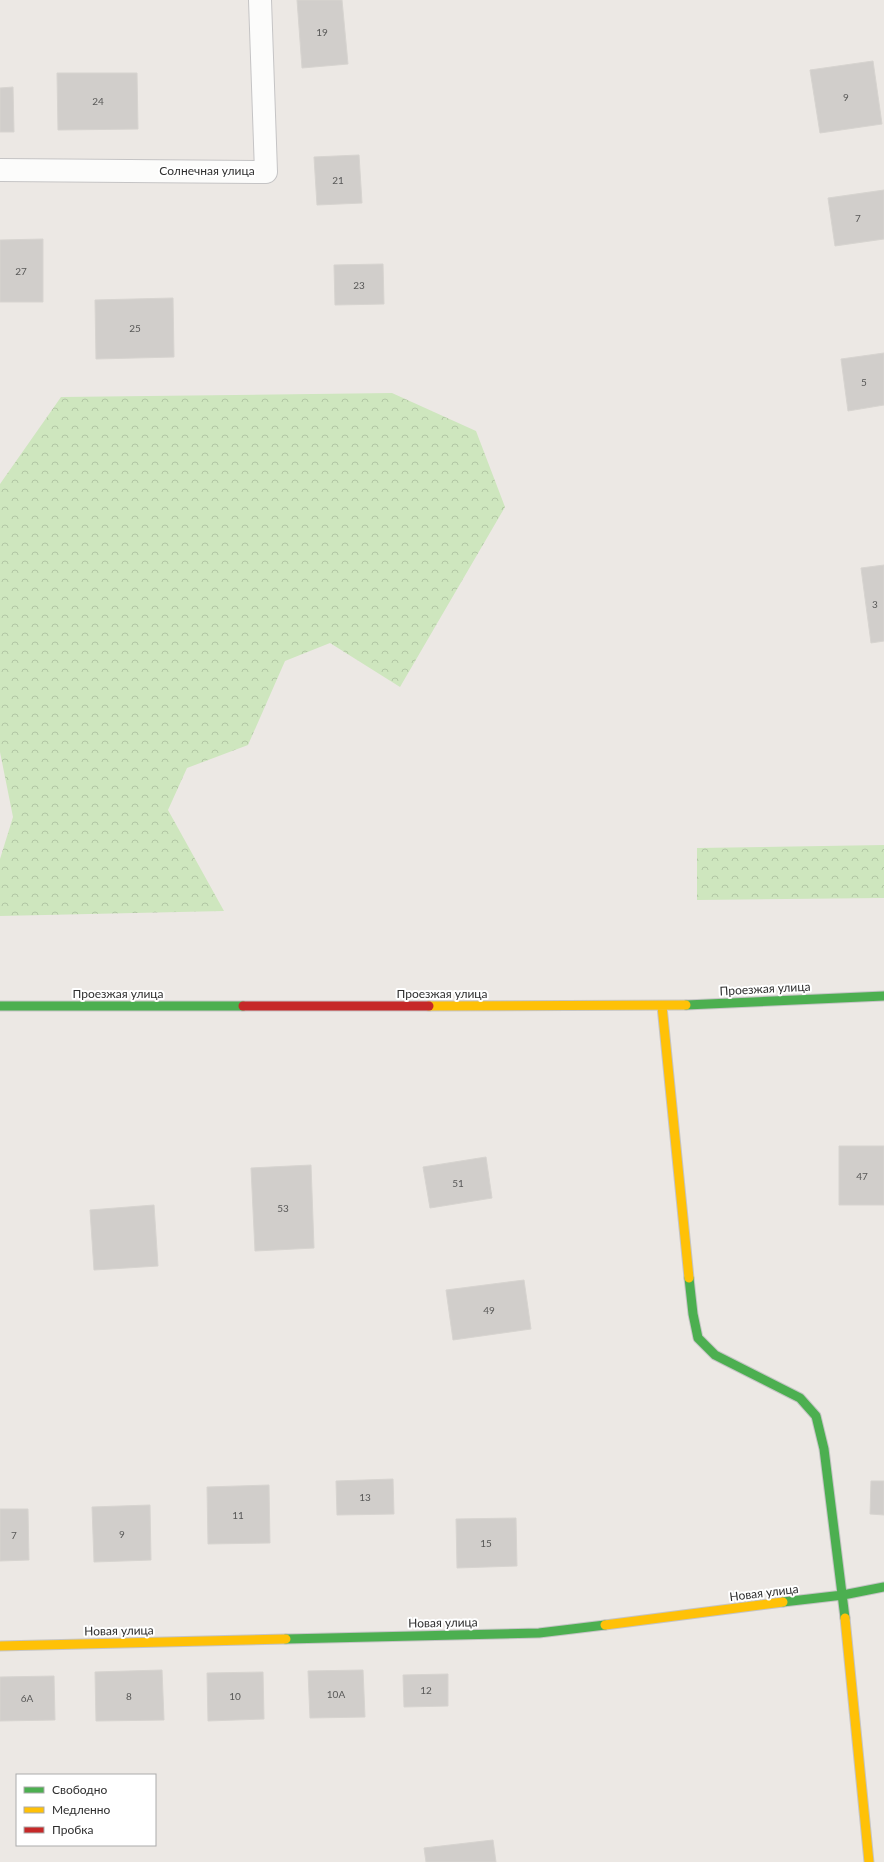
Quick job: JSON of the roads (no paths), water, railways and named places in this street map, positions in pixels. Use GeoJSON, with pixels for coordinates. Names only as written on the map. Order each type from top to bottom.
{"type":"FeatureCollection","features":[{"type":"Feature","properties":{"kind":"street","name":"Солнечная улица"},"geometry":{"type":"LineString","coordinates":[[0,170],[266,172],[260,0]]}},
{"type":"Feature","properties":{"kind":"street","name":"Проезжая улица"},"geometry":{"type":"LineString","coordinates":[[0,1006],[662,1006],[884,996]]}},
{"type":"Feature","properties":{"kind":"street"},"geometry":{"type":"LineString","coordinates":[[662,1006],[693,1314],[698,1338],[715,1355],[800,1398],[816,1416],[824,1449],[843,1595],[869,1862]]}},
{"type":"Feature","properties":{"kind":"street","name":"Новая улица"},"geometry":{"type":"LineString","coordinates":[[0,1646],[539,1633],[843,1595],[884,1587]]}}]}
